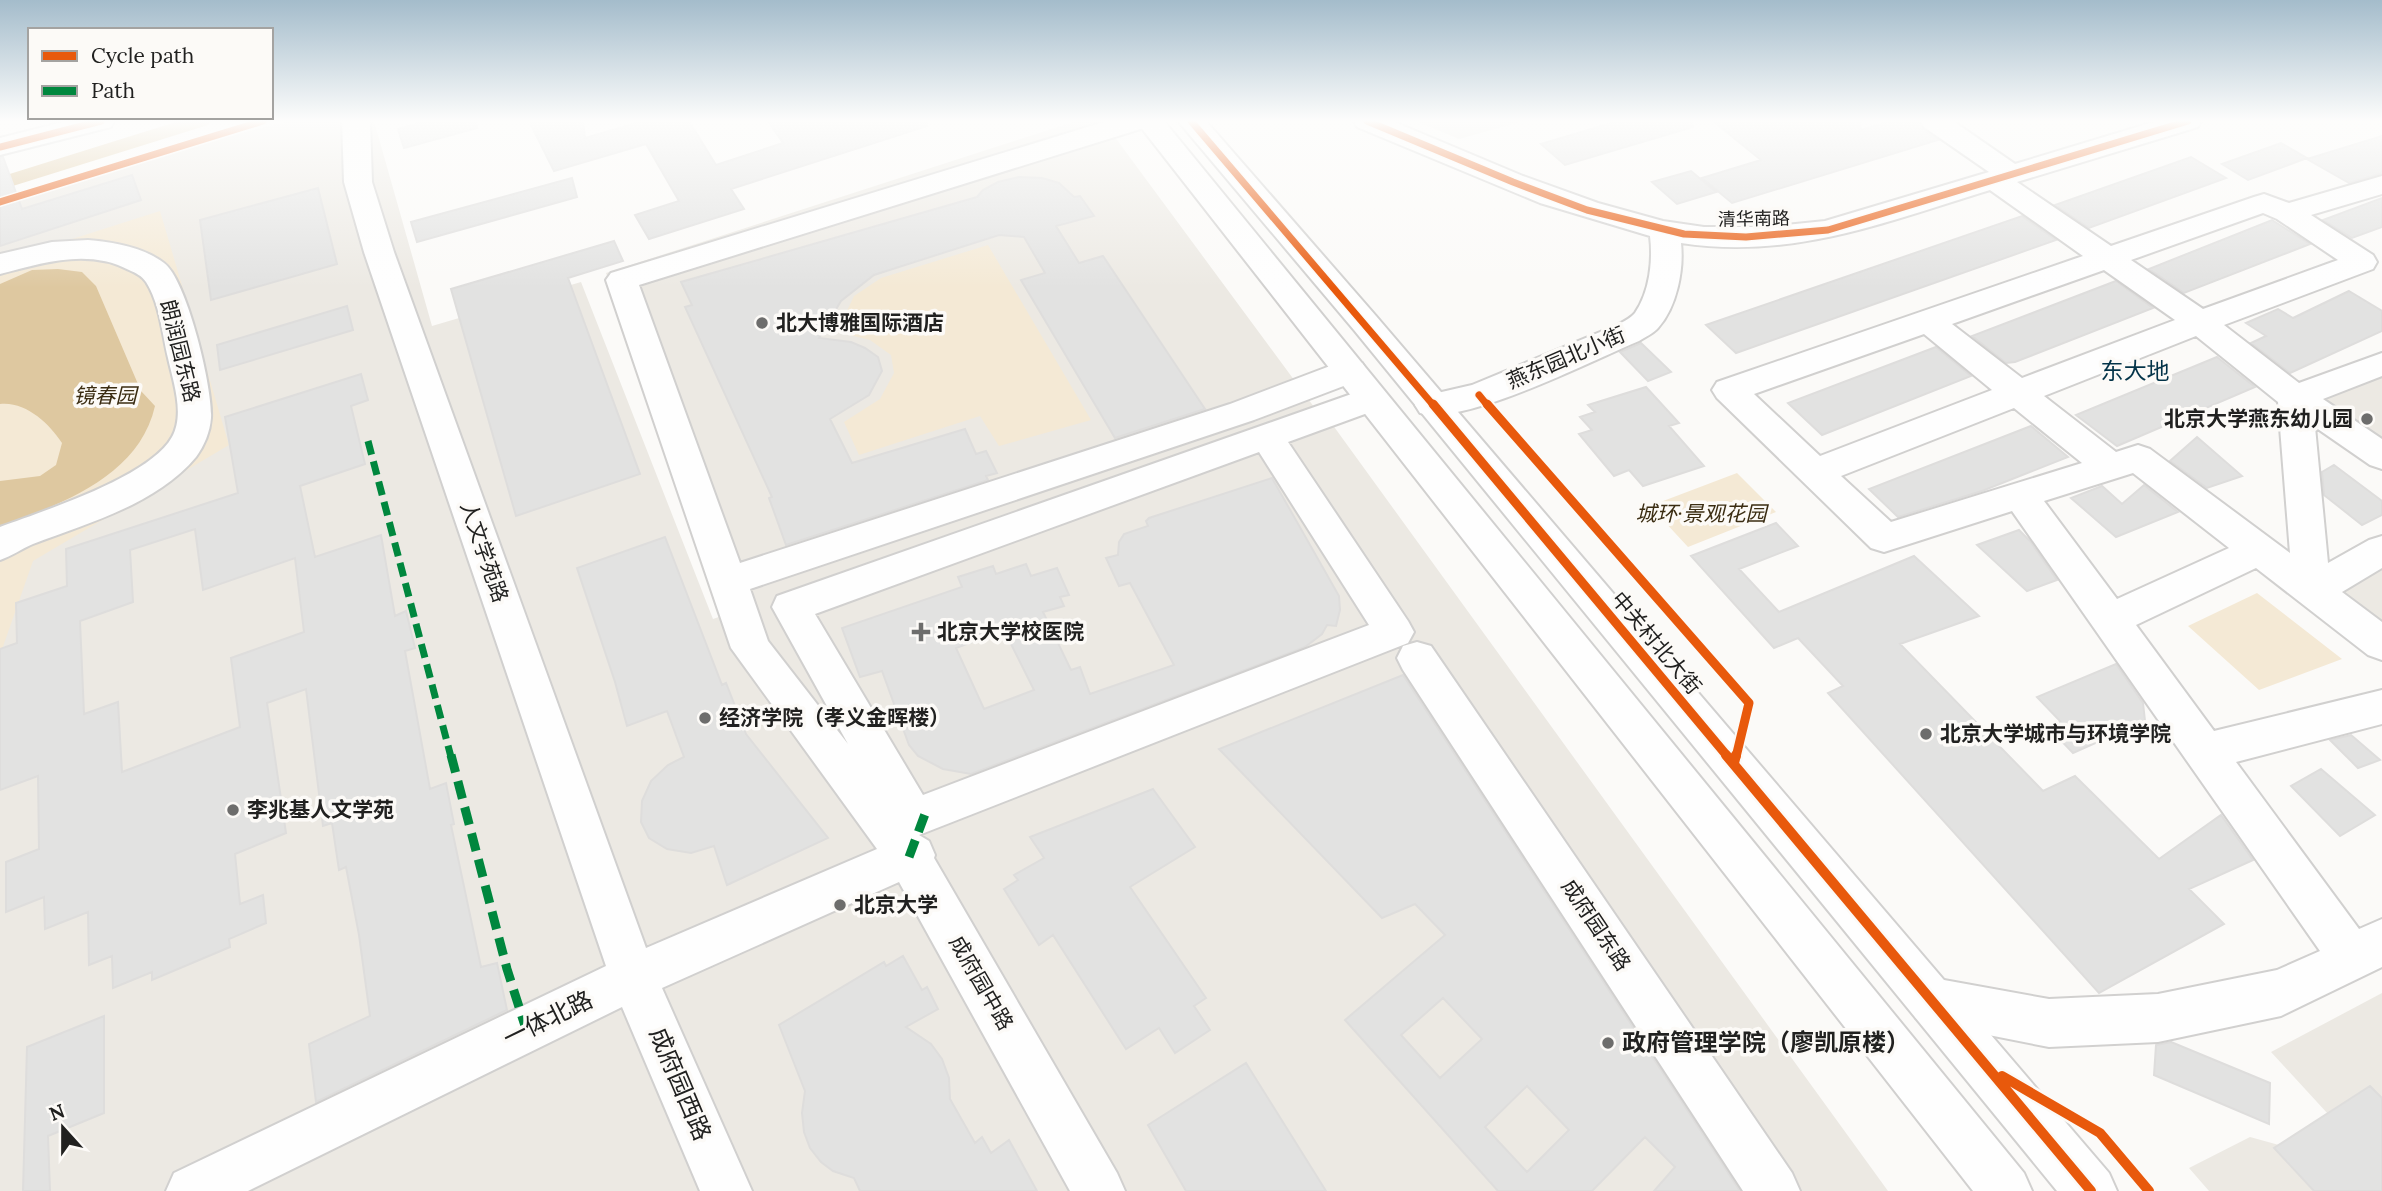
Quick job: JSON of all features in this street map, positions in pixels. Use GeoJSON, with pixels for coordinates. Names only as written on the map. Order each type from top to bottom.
{"type":"FeatureCollection","features":[{"type":"Feature","properties":{"kind":"main road","name":"人文学苑路"},"geometry":{"type":"LineString","coordinates":[[358,177],[379,252],[633,977]]}},
{"type":"Feature","properties":{"kind":"main road","name":"成府园中路"},"geometry":{"type":"LineString","coordinates":[[957,177],[622,280],[751,648],[911,856],[1099,1191]]}},
{"type":"Feature","properties":{"kind":"main road"},"geometry":{"type":"LineString","coordinates":[[1194,177],[2006,1191]]}},
{"type":"Feature","properties":{"kind":"main road","name":"中关村北大街"},"geometry":{"type":"LineString","coordinates":[[1238,177],[2091,1191]]}},
{"type":"Feature","properties":{"kind":"main road","name":"清华南路"},"geometry":{"type":"LineString","coordinates":[[1505,177],[1576,205],[1664,230],[1718,237],[1772,238],[1817,232],[2008,177]]}},
{"type":"Feature","properties":{"kind":"main road"},"geometry":{"type":"LineString","coordinates":[[2003,178],[2105,258],[2200,322],[2295,397],[2382,456]]}},
{"type":"Feature","properties":{"kind":"main road"},"geometry":{"type":"LineString","coordinates":[[2382,185],[2353,194],[2278,208],[2105,258],[1729,390],[1884,538],[2138,458],[2382,644]]}},
{"type":"Feature","properties":{"kind":"main road"},"geometry":{"type":"LineString","coordinates":[[2278,208],[2372,259]]}},
{"type":"Feature","properties":{"kind":"main road","name":"燕东园北小街"},"geometry":{"type":"LineString","coordinates":[[1432,405],[1479,395],[1628,333],[1646,322],[1656,303],[1668,261],[1664,230]]}},
{"type":"Feature","properties":{"kind":"main road","name":"朗润园东路"},"geometry":{"type":"LineString","coordinates":[[0,264],[31,254],[61,250],[100,251],[131,257],[156,271],[169,297],[196,407],[193,427],[185,446],[160,469],[131,488],[13,537],[0,546]]}},
{"type":"Feature","properties":{"kind":"main road"},"geometry":{"type":"LineString","coordinates":[[1815,472],[2200,322],[2372,259]]}},
{"type":"Feature","properties":{"kind":"main road"},"geometry":{"type":"LineString","coordinates":[[1928,321],[2111,467]]}},
{"type":"Feature","properties":{"kind":"main road"},"geometry":{"type":"LineString","coordinates":[[2295,397],[2382,364]]}},
{"type":"Feature","properties":{"kind":"main road"},"geometry":{"type":"LineString","coordinates":[[729,581],[1242,412],[1361,385]]}},
{"type":"Feature","properties":{"kind":"main road"},"geometry":{"type":"LineString","coordinates":[[1267,437],[1394,632],[913,818],[791,607],[1267,437],[1361,385]]}},
{"type":"Feature","properties":{"kind":"main road"},"geometry":{"type":"LineString","coordinates":[[2295,397],[2312,591]]}},
{"type":"Feature","properties":{"kind":"main road"},"geometry":{"type":"LineString","coordinates":[[1933,1000],[2049,1023],[2158,1018],[2281,993],[2368,950],[2204,752],[2021,496]]}},
{"type":"Feature","properties":{"kind":"main road"},"geometry":{"type":"LineString","coordinates":[[2110,620],[2259,550]]}},
{"type":"Feature","properties":{"kind":"main road"},"geometry":{"type":"LineString","coordinates":[[2312,591],[2382,550]]}},
{"type":"Feature","properties":{"kind":"main road","name":"成府园东路"},"geometry":{"type":"LineString","coordinates":[[1418,658],[1774,1191]]}},
{"type":"Feature","properties":{"kind":"main road"},"geometry":{"type":"LineString","coordinates":[[2204,752],[2382,706]]}},
{"type":"Feature","properties":{"kind":"main road","name":"一体北路"},"geometry":{"type":"LineString","coordinates":[[192,1191],[633,977],[911,856]]}},
{"type":"Feature","properties":{"kind":"main road","name":"成府园西路"},"geometry":{"type":"LineString","coordinates":[[633,977],[726,1191]]}},
{"type":"Feature","properties":{"kind":"shaded area","name":"北京大学"},"geometry":{"type":"Polygon","coordinates":[[[94,177],[390,177],[432,326],[581,282],[713,619],[736,611],[725,595],[606,273],[904,177],[1144,177],[1314,407],[1319,406],[1888,1191],[0,1191],[0,206],[94,177]]]}},
{"type":"Feature","properties":{"kind":"shaded area"},"geometry":{"type":"Polygon","coordinates":[[[32,270],[82,272],[96,286],[141,391],[155,406],[146,431],[132,452],[115,469],[94,485],[71,497],[0,527],[0,481],[40,476],[56,465],[62,443],[36,415],[18,406],[0,404],[0,284],[32,270]]]}},
{"type":"Feature","properties":{"kind":"shaded area","name":"北京大学燕东幼儿园"},"geometry":{"type":"Polygon","coordinates":[[[2382,375],[2382,440],[2323,398],[2382,375]]]}},
{"type":"Feature","properties":{"kind":"shaded area"},"geometry":{"type":"Polygon","coordinates":[[[2382,569],[2382,633],[2331,595],[2382,569]]]}},
{"type":"Feature","properties":{"kind":"shaded area"},"geometry":{"type":"Polygon","coordinates":[[[2382,993],[2382,1191],[2209,1191],[2189,1168],[2250,1137],[2297,1150],[2328,1114],[2271,1052],[2382,993]]]}},
{"type":"Feature","properties":{"kind":"green space","name":"镜春园"},"geometry":{"type":"Polygon","coordinates":[[[160,211],[229,445],[33,561],[0,655],[0,262],[160,211]]]}},
{"type":"Feature","properties":{"kind":"green space"},"geometry":{"type":"Polygon","coordinates":[[[988,245],[1091,420],[999,446],[980,416],[859,455],[844,422],[880,399],[894,373],[891,355],[870,340],[837,332],[854,296],[881,278],[988,245]]]}},
{"type":"Feature","properties":{"kind":"green space","name":"城环·景观花园"},"geometry":{"type":"Polygon","coordinates":[[[1737,473],[1776,512],[1688,547],[1650,506],[1737,473]]]}},
{"type":"Feature","properties":{"kind":"green space"},"geometry":{"type":"Polygon","coordinates":[[[2257,593],[2342,659],[2259,690],[2188,626],[2257,593]]]}},
{"type":"Feature","properties":{"kind":"building"},"geometry":{"type":"Polygon","coordinates":[[[0,177],[10,177],[22,209],[133,177],[141,200],[0,246],[0,177]]]}},
{"type":"Feature","properties":{"kind":"building"},"geometry":{"type":"Polygon","coordinates":[[[665,177],[770,177],[731,189],[744,209],[649,239],[635,215],[679,201],[665,177]]]}},
{"type":"Feature","properties":{"kind":"building"},"geometry":{"type":"Polygon","coordinates":[[[1019,177],[1042,178],[1059,183],[1074,197],[1080,196],[1094,216],[1056,226],[1079,263],[1103,256],[1205,409],[1115,438],[1021,280],[1045,273],[1024,237],[999,235],[874,275],[841,301],[819,338],[851,342],[865,348],[878,357],[882,371],[869,395],[830,419],[852,463],[965,429],[976,454],[986,451],[997,473],[986,476],[988,480],[786,545],[769,498],[772,497],[685,307],[692,305],[681,282],[977,197],[983,190],[998,182],[1019,177]]]}},
{"type":"Feature","properties":{"kind":"building"},"geometry":{"type":"Polygon","coordinates":[[[1671,177],[1698,177],[1716,192],[1677,204],[1652,182],[1671,177]]]}},
{"type":"Feature","properties":{"kind":"building"},"geometry":{"type":"Polygon","coordinates":[[[1707,177],[1818,177],[1732,203],[1702,178],[1707,177]]]}},
{"type":"Feature","properties":{"kind":"building"},"geometry":{"type":"Polygon","coordinates":[[[2136,177],[2226,178],[2089,228],[2055,205],[2136,177]]]}},
{"type":"Feature","properties":{"kind":"building"},"geometry":{"type":"Polygon","coordinates":[[[2338,177],[2371,177],[2349,183],[2338,177]]]}},
{"type":"Feature","properties":{"kind":"building"},"geometry":{"type":"Polygon","coordinates":[[[572,178],[577,197],[417,242],[411,222],[572,178]]]}},
{"type":"Feature","properties":{"kind":"building"},"geometry":{"type":"Polygon","coordinates":[[[318,188],[337,264],[211,300],[200,220],[318,188]]]}},
{"type":"Feature","properties":{"kind":"building"},"geometry":{"type":"Polygon","coordinates":[[[2382,198],[2382,227],[2352,238],[2323,220],[2382,198]]]}},
{"type":"Feature","properties":{"kind":"building"},"geometry":{"type":"Polygon","coordinates":[[[2022,216],[2056,240],[1736,353],[1706,325],[2022,216]]]}},
{"type":"Feature","properties":{"kind":"building"},"geometry":{"type":"Polygon","coordinates":[[[2272,220],[2310,244],[2184,293],[2149,269],[2272,220]]]}},
{"type":"Feature","properties":{"kind":"building"},"geometry":{"type":"Polygon","coordinates":[[[614,241],[623,261],[568,278],[640,474],[516,516],[451,289],[614,241]]]}},
{"type":"Feature","properties":{"kind":"building"},"geometry":{"type":"Polygon","coordinates":[[[2116,281],[2153,308],[2015,362],[2006,363],[1972,336],[2116,281]]]}},
{"type":"Feature","properties":{"kind":"building"},"geometry":{"type":"Polygon","coordinates":[[[2349,291],[2382,311],[2382,331],[2290,373],[2251,343],[2266,336],[2246,323],[2278,309],[2293,318],[2349,291]]]}},
{"type":"Feature","properties":{"kind":"building"},"geometry":{"type":"Polygon","coordinates":[[[347,306],[353,330],[220,370],[217,345],[347,306]]]}},
{"type":"Feature","properties":{"kind":"building"},"geometry":{"type":"Polygon","coordinates":[[[1641,343],[1671,372],[1648,381],[1620,352],[1641,343]]]}},
{"type":"Feature","properties":{"kind":"building"},"geometry":{"type":"Polygon","coordinates":[[[1936,347],[1971,376],[1822,435],[1788,403],[1936,347]]]}},
{"type":"Feature","properties":{"kind":"building"},"geometry":{"type":"Polygon","coordinates":[[[2217,357],[2255,387],[2117,446],[2076,415],[2217,357]]]}},
{"type":"Feature","properties":{"kind":"building"},"geometry":{"type":"Polygon","coordinates":[[[361,374],[368,400],[351,406],[365,464],[300,486],[315,557],[381,535],[395,616],[406,611],[415,648],[405,651],[430,789],[446,783],[454,824],[451,825],[481,967],[497,963],[507,1010],[316,1102],[309,1044],[370,1016],[346,867],[339,870],[332,823],[323,826],[306,689],[267,703],[286,833],[235,854],[240,904],[263,895],[266,923],[229,939],[230,947],[152,980],[152,972],[113,988],[112,956],[89,965],[88,912],[45,929],[44,897],[6,912],[6,862],[39,849],[38,776],[0,790],[0,649],[17,643],[16,603],[67,586],[66,549],[238,493],[225,417],[361,374]],[[195,529],[130,550],[133,602],[80,621],[84,714],[118,702],[122,772],[240,727],[231,658],[304,632],[295,558],[203,590],[195,529]]]}},
{"type":"Feature","properties":{"kind":"building"},"geometry":{"type":"Polygon","coordinates":[[[1646,387],[1679,423],[1669,426],[1704,466],[1643,486],[1629,470],[1614,476],[1579,434],[1592,430],[1580,417],[1595,412],[1588,405],[1646,387]]]}},
{"type":"Feature","properties":{"kind":"building"},"geometry":{"type":"Polygon","coordinates":[[[2031,426],[2068,457],[1982,491],[1898,517],[1869,489],[2031,426]]]}},
{"type":"Feature","properties":{"kind":"building"},"geometry":{"type":"Polygon","coordinates":[[[2197,437],[2242,476],[2207,488],[2170,461],[2197,437]]]}},
{"type":"Feature","properties":{"kind":"building"},"geometry":{"type":"Polygon","coordinates":[[[2334,465],[2382,501],[2382,515],[2362,525],[2324,495],[2322,472],[2334,465]]]}},
{"type":"Feature","properties":{"kind":"building","name":"北京大学校医院"},"geometry":{"type":"Polygon","coordinates":[[[1272,478],[1339,596],[1340,610],[1336,626],[1327,625],[1322,634],[1305,647],[971,774],[943,769],[918,756],[909,745],[882,671],[860,677],[842,628],[962,587],[958,577],[993,566],[996,574],[1026,564],[1031,576],[1057,568],[1069,595],[1060,597],[1064,606],[1043,612],[1071,670],[1080,667],[1090,694],[1174,665],[1130,583],[1119,586],[1106,558],[1118,555],[1119,542],[1124,534],[1148,526],[1146,521],[1272,478]],[[1004,630],[956,648],[984,709],[1034,690],[1004,630]]]}},
{"type":"Feature","properties":{"kind":"building"},"geometry":{"type":"Polygon","coordinates":[[[2144,485],[2178,512],[2116,537],[2071,498],[2102,486],[2122,504],[2144,485]]]}},
{"type":"Feature","properties":{"kind":"building","name":"北京大学城市与环境学院"},"geometry":{"type":"Polygon","coordinates":[[[1776,523],[1798,546],[1739,569],[1779,612],[1914,556],[1979,616],[1900,644],[2043,791],[2075,776],[2159,859],[2221,815],[2253,860],[2189,889],[2224,924],[2099,993],[1828,693],[1843,686],[1798,638],[1774,648],[1691,556],[1776,523]]]}},
{"type":"Feature","properties":{"kind":"building"},"geometry":{"type":"Polygon","coordinates":[[[2019,530],[2030,541],[2057,580],[2027,591],[1977,545],[2019,530]]]}},
{"type":"Feature","properties":{"kind":"building","name":"经济学院（孝义金晖楼）"},"geometry":{"type":"Polygon","coordinates":[[[665,537],[722,685],[726,683],[746,734],[828,838],[727,885],[714,846],[691,853],[667,849],[649,838],[641,822],[642,801],[651,781],[668,765],[684,757],[667,711],[627,726],[577,568],[665,537]]]}},
{"type":"Feature","properties":{"kind":"building"},"geometry":{"type":"Polygon","coordinates":[[[2116,664],[2143,703],[2145,721],[2073,753],[2047,726],[2060,721],[2037,697],[2116,664]]]}},
{"type":"Feature","properties":{"kind":"building","name":"政府管理学院（廖凯原楼）"},"geometry":{"type":"Polygon","coordinates":[[[1403,675],[1740,1191],[1654,1191],[1675,1167],[1645,1137],[1592,1191],[1498,1191],[1345,1020],[1445,935],[1415,904],[1382,918],[1219,749],[1403,675]],[[1443,998],[1401,1035],[1440,1078],[1482,1039],[1443,998]],[[1527,1086],[1485,1127],[1527,1172],[1569,1130],[1527,1086]]]}},
{"type":"Feature","properties":{"kind":"building"},"geometry":{"type":"Polygon","coordinates":[[[2351,735],[2380,760],[2358,768],[2330,740],[2351,735]]]}},
{"type":"Feature","properties":{"kind":"building"},"geometry":{"type":"Polygon","coordinates":[[[2321,769],[2375,815],[2340,836],[2291,786],[2321,769]]]}},
{"type":"Feature","properties":{"kind":"building"},"geometry":{"type":"Polygon","coordinates":[[[1153,789],[1195,847],[1130,887],[1206,998],[1194,1006],[1210,1030],[1175,1053],[1159,1028],[1126,1049],[1053,935],[1039,945],[1004,889],[1018,880],[1014,875],[1044,858],[1030,837],[1153,789]]]}},
{"type":"Feature","properties":{"kind":"building"},"geometry":{"type":"Polygon","coordinates":[[[903,956],[922,990],[927,987],[938,1009],[906,1027],[931,1044],[942,1059],[949,1078],[950,1099],[975,1143],[982,1137],[991,1153],[1009,1140],[1037,1191],[860,1191],[854,1178],[833,1171],[821,1162],[810,1148],[804,1132],[802,1113],[805,1091],[779,1025],[884,962],[886,966],[903,956]]]}},
{"type":"Feature","properties":{"kind":"building"},"geometry":{"type":"Polygon","coordinates":[[[104,1016],[104,1113],[48,1136],[50,1191],[23,1191],[27,1047],[104,1016]]]}},
{"type":"Feature","properties":{"kind":"building"},"geometry":{"type":"Polygon","coordinates":[[[2171,1042],[2270,1083],[2269,1124],[2154,1075],[2156,1045],[2171,1042]]]}},
{"type":"Feature","properties":{"kind":"building"},"geometry":{"type":"Polygon","coordinates":[[[1246,1063],[1326,1191],[1186,1191],[1148,1125],[1246,1063]]]}},
{"type":"Feature","properties":{"kind":"building"},"geometry":{"type":"Polygon","coordinates":[[[2370,1086],[2382,1098],[2382,1191],[2314,1191],[2274,1148],[2370,1086]]]}},
{"type":"Feature","properties":{"kind":"waterway"},"geometry":{"type":"LineString","coordinates":[[0,184],[24,177]]}},
{"type":"Feature","properties":{"kind":"marked path"},"geometry":{"type":"LineString","coordinates":[[368,441],[507,969],[526,1029]]}},
{"type":"Feature","properties":{"kind":"marked path"},"geometry":{"type":"LineString","coordinates":[[909,857],[925,814]]}},
{"type":"Feature","properties":{"kind":"cycle path"},"geometry":{"type":"LineString","coordinates":[[0,202],[80,177]]}},
{"type":"Feature","properties":{"kind":"cycle path"},"geometry":{"type":"LineString","coordinates":[[1239,177],[1365,323],[2091,1191]]}},
{"type":"Feature","properties":{"kind":"cycle path"},"geometry":{"type":"LineString","coordinates":[[1500,177],[1550,197],[1625,221],[1684,234],[1725,237],[1787,235],[1828,230],[2004,177]]}},
{"type":"Feature","properties":{"kind":"cycle path"},"geometry":{"type":"LineString","coordinates":[[1479,395],[1749,703],[1734,763]]}},
{"type":"Feature","properties":{"kind":"cycle path"},"geometry":{"type":"LineString","coordinates":[[2002,1076],[2100,1133],[2149,1191]]}},
{"type":"Feature","properties":{"kind":"place","name":"北大博雅国际酒店"},"geometry":{"type":"Point","coordinates":[762,323]}},
{"type":"Feature","properties":{"kind":"place","name":"北京大学燕东幼儿园"},"geometry":{"type":"Point","coordinates":[2367,419]}},
{"type":"Feature","properties":{"kind":"place","name":"北京大学校医院"},"geometry":{"type":"Point","coordinates":[921,632]}},
{"type":"Feature","properties":{"kind":"place","name":"经济学院（孝义金晖楼）"},"geometry":{"type":"Point","coordinates":[705,718]}},
{"type":"Feature","properties":{"kind":"place","name":"北京大学城市与环境学院"},"geometry":{"type":"Point","coordinates":[1926,734]}},
{"type":"Feature","properties":{"kind":"place","name":"李兆基人文学苑"},"geometry":{"type":"Point","coordinates":[233,810]}},
{"type":"Feature","properties":{"kind":"place","name":"北京大学"},"geometry":{"type":"Point","coordinates":[840,905]}},
{"type":"Feature","properties":{"kind":"place","name":"政府管理学院（廖凯原楼）"},"geometry":{"type":"Point","coordinates":[1608,1043]}},
{"type":"Feature","properties":{"kind":"district","name":"东大地"},"geometry":{"type":"Point","coordinates":[2135,371]}}]}
